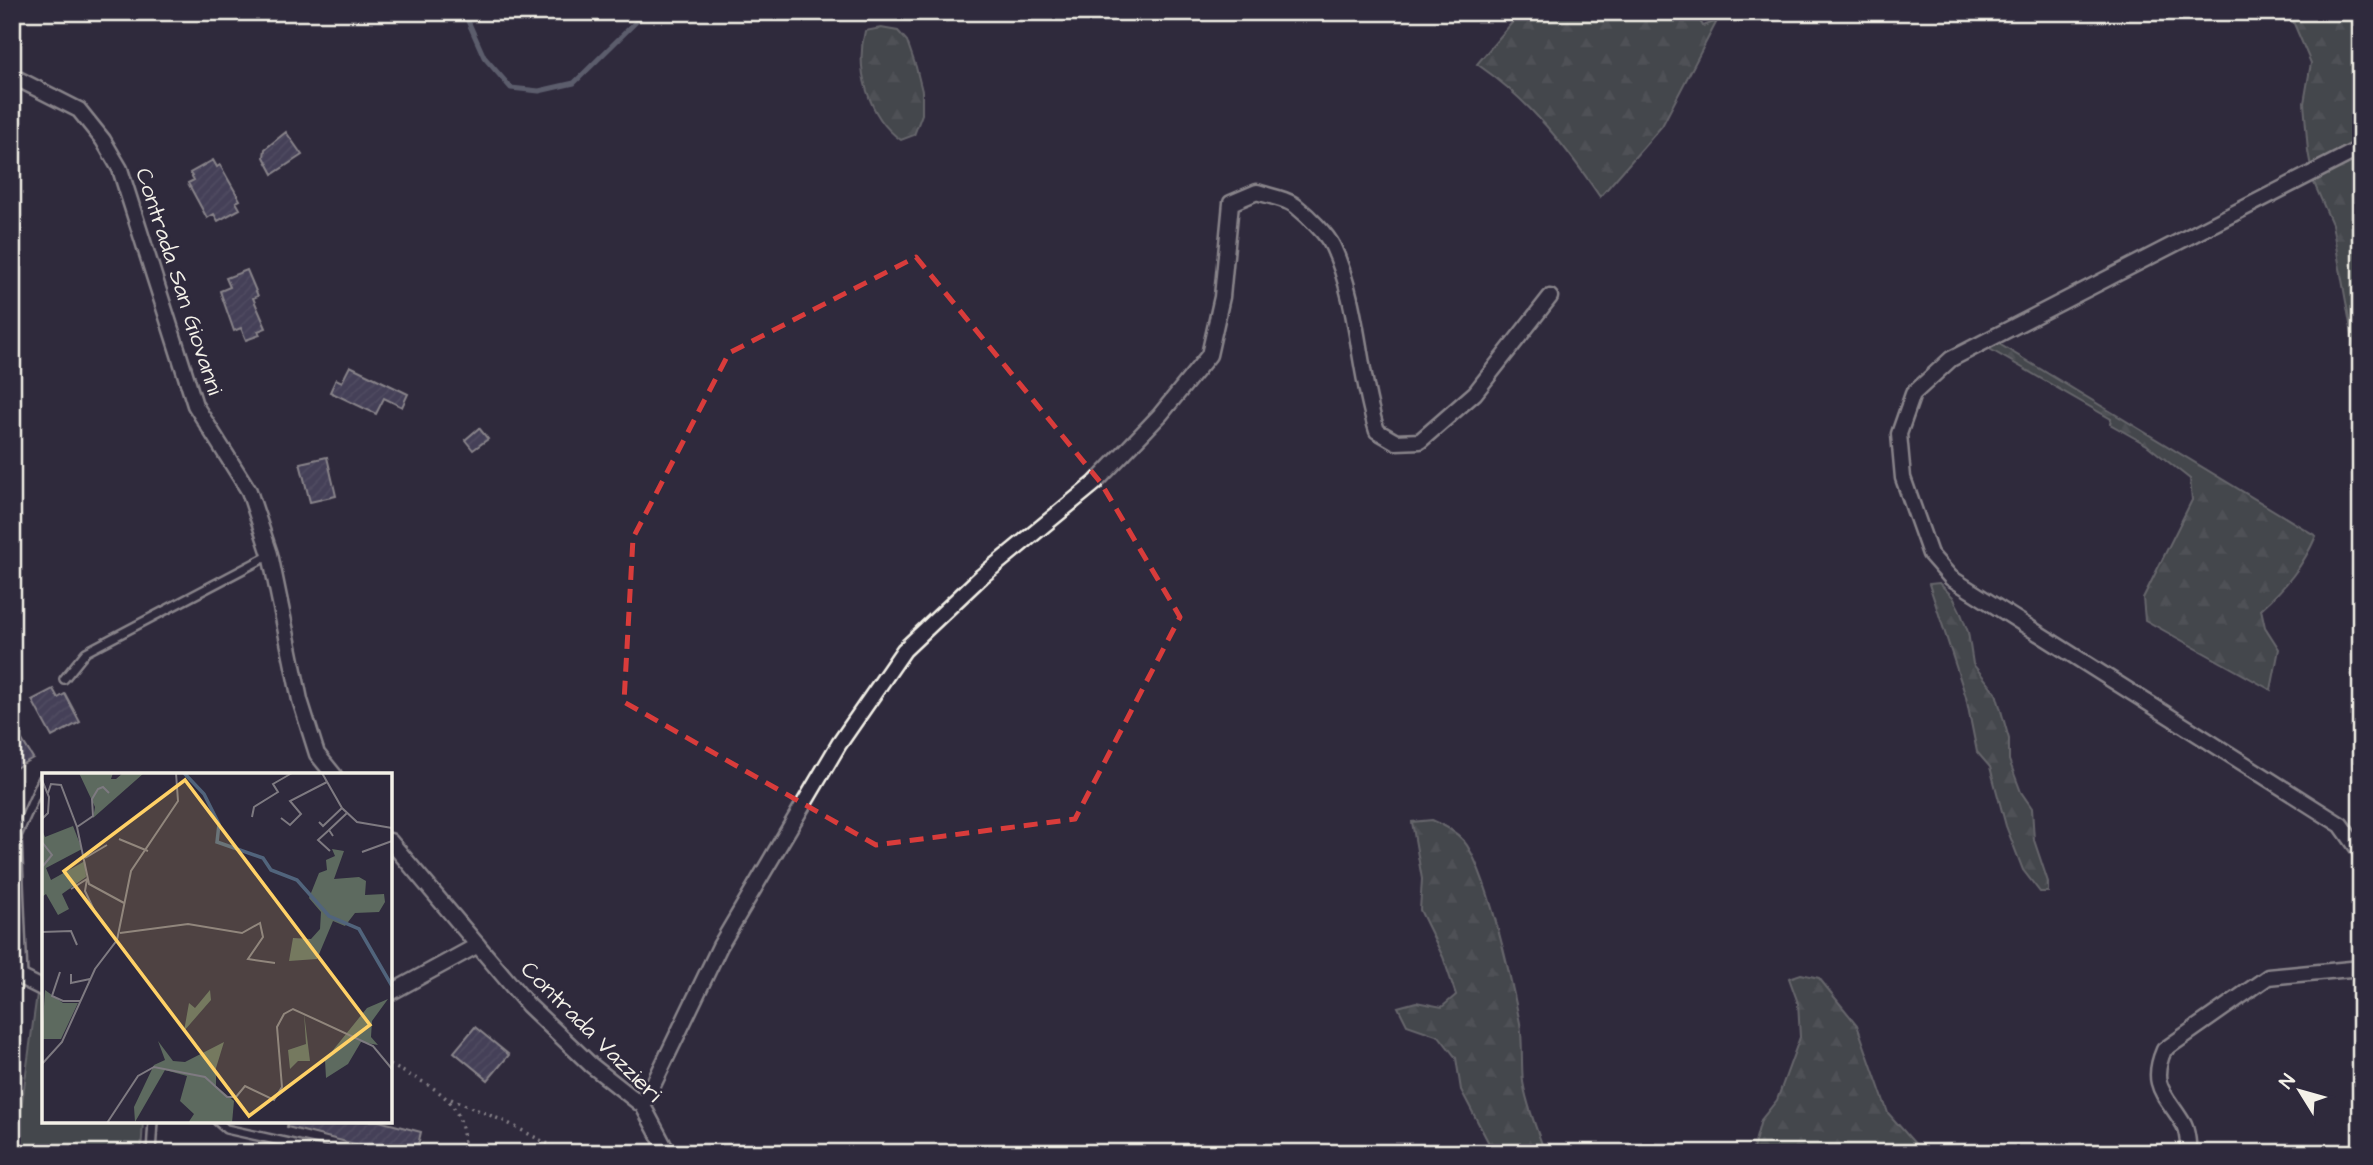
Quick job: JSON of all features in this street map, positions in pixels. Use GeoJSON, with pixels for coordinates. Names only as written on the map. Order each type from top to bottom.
{"type":"FeatureCollection","features":[{"type":"Feature","properties":{"kind":"street","name":"Contrada San Giovanni"},"geometry":{"type":"LineString","coordinates":[[12,76],[79,110],[103,140],[120,169],[195,405],[249,491],[270,554],[300,700],[317,754],[332,773]]}},
{"type":"Feature","properties":{"kind":"street"},"geometry":{"type":"LineString","coordinates":[[2361,148],[1951,359],[1913,394],[1899,435],[1903,478],[1930,554],[1951,578],[2341,825],[2361,853]]}},
{"type":"Feature","properties":{"kind":"street"},"geometry":{"type":"LineString","coordinates":[[643,1106],[726,934],[839,744],[904,650],[982,576],[1096,483],[1160,415],[1209,355],[1222,297],[1231,203],[1257,192],[1296,205],[1332,245],[1363,361],[1368,404],[1377,431],[1396,442],[1420,441],[1475,393],[1550,297]]}},
{"type":"Feature","properties":{"kind":"street"},"geometry":{"type":"LineString","coordinates":[[392,843],[478,946],[392,992]]}},
{"type":"Feature","properties":{"kind":"street","name":"Contrada Vazzieri"},"geometry":{"type":"LineString","coordinates":[[478,946],[537,1013],[591,1065],[643,1106],[668,1153]]}},
{"type":"Feature","properties":{"kind":"street"},"geometry":{"type":"LineString","coordinates":[[2189,1153],[2185,1127],[2160,1090],[2156,1068],[2164,1050],[2268,977],[2361,968]]}},
{"type":"Feature","properties":{"kind":"street"},"geometry":{"type":"LineString","coordinates":[[18,975],[42,988]]}},
{"type":"Feature","properties":{"kind":"lane"},"geometry":{"type":"LineString","coordinates":[[64,679],[86,652],[270,554]]}},
{"type":"Feature","properties":{"kind":"lane"},"geometry":{"type":"LineString","coordinates":[[18,975],[17,836],[42,780]]}},
{"type":"Feature","properties":{"kind":"lane"},"geometry":{"type":"LineString","coordinates":[[150,1153],[153,1123]]}},
{"type":"Feature","properties":{"kind":"lane"},"geometry":{"type":"LineString","coordinates":[[219,1123],[226,1129],[335,1153]]}},
{"type":"Feature","properties":{"kind":"path"},"geometry":{"type":"LineString","coordinates":[[392,1066],[451,1099],[504,1121],[565,1153]]}},
{"type":"Feature","properties":{"kind":"path"},"geometry":{"type":"LineString","coordinates":[[451,1099],[465,1129],[464,1153]]}},
{"type":"Feature","properties":{"kind":"highlighted area"},"geometry":{"type":"Polygon","coordinates":[[[916,257],[1101,483],[1180,617],[1075,819],[876,845],[624,702],[633,538],[729,353],[916,257]]]}},
{"type":"Feature","properties":{"kind":"green space"},"geometry":{"type":"Polygon","coordinates":[[[1521,12],[1695,12],[1703,26],[1717,21],[1662,126],[1600,197],[1573,159],[1530,108],[1477,64],[1521,12]]]}},
{"type":"Feature","properties":{"kind":"green space"},"geometry":{"type":"Polygon","coordinates":[[[2289,12],[2361,12],[2361,385],[2332,224],[2314,183],[2308,151],[2304,103],[2311,63],[2289,12]]]}},
{"type":"Feature","properties":{"kind":"green space"},"geometry":{"type":"Polygon","coordinates":[[[881,28],[898,31],[907,41],[922,91],[922,114],[914,135],[901,140],[880,118],[872,105],[863,76],[862,45],[865,31],[881,28]]]}},
{"type":"Feature","properties":{"kind":"green space"},"geometry":{"type":"Polygon","coordinates":[[[1999,344],[2316,536],[2293,576],[2261,609],[2265,627],[2279,649],[2271,690],[2145,620],[2143,598],[2192,500],[2190,479],[2147,445],[2110,424],[2111,419],[1988,348],[1999,344]]]}},
{"type":"Feature","properties":{"kind":"green space"},"geometry":{"type":"Polygon","coordinates":[[[1939,583],[1953,597],[1960,611],[1968,632],[1973,664],[1996,693],[2009,739],[2009,760],[2021,792],[2032,808],[2034,840],[2048,882],[2048,892],[2040,892],[2023,870],[2006,826],[1990,767],[1977,752],[1966,697],[1929,584],[1939,583]]]}},
{"type":"Feature","properties":{"kind":"green space"},"geometry":{"type":"Polygon","coordinates":[[[1432,820],[1449,828],[1463,840],[1481,875],[1505,955],[1520,1023],[1525,1091],[1545,1153],[1494,1153],[1461,1090],[1456,1058],[1439,1036],[1407,1025],[1398,1007],[1416,1002],[1442,1007],[1456,995],[1443,957],[1420,910],[1422,879],[1412,822],[1432,820]]]}},
{"type":"Feature","properties":{"kind":"green space"},"geometry":{"type":"Polygon","coordinates":[[[1801,974],[1819,978],[1857,1025],[1888,1113],[1917,1146],[1927,1153],[1752,1153],[1761,1120],[1777,1100],[1800,1037],[1798,1003],[1789,978],[1801,974]]]}},
{"type":"Feature","properties":{"kind":"green space"},"geometry":{"type":"Polygon","coordinates":[[[37,994],[42,997],[42,1123],[143,1123],[141,1153],[15,1153],[37,994]]]}},
{"type":"Feature","properties":{"kind":"building"},"geometry":{"type":"Polygon","coordinates":[[[286,132],[302,155],[273,174],[264,157],[265,149],[286,132]]]}},
{"type":"Feature","properties":{"kind":"building"},"geometry":{"type":"Polygon","coordinates":[[[213,160],[217,167],[220,165],[240,200],[236,202],[240,209],[218,221],[214,214],[207,218],[188,183],[194,180],[190,173],[213,160]]]}},
{"type":"Feature","properties":{"kind":"building"},"geometry":{"type":"Polygon","coordinates":[[[247,270],[258,296],[253,298],[266,328],[258,331],[260,335],[246,340],[241,328],[234,331],[220,291],[230,287],[226,278],[247,270]]]}},
{"type":"Feature","properties":{"kind":"building"},"geometry":{"type":"Polygon","coordinates":[[[350,366],[408,394],[402,407],[384,398],[376,414],[330,392],[336,379],[342,382],[350,366]]]}},
{"type":"Feature","properties":{"kind":"building"},"geometry":{"type":"Polygon","coordinates":[[[479,428],[488,439],[473,450],[465,440],[479,428]]]}},
{"type":"Feature","properties":{"kind":"building"},"geometry":{"type":"Polygon","coordinates":[[[327,457],[336,496],[310,502],[300,463],[327,457]]]}},
{"type":"Feature","properties":{"kind":"building"},"geometry":{"type":"Polygon","coordinates":[[[53,689],[58,698],[65,694],[80,722],[52,737],[32,700],[53,689]]]}},
{"type":"Feature","properties":{"kind":"building"},"geometry":{"type":"Polygon","coordinates":[[[12,724],[33,758],[12,770],[12,724]]]}},
{"type":"Feature","properties":{"kind":"building"},"geometry":{"type":"Polygon","coordinates":[[[475,1027],[509,1055],[488,1080],[454,1052],[475,1027]]]}},
{"type":"Feature","properties":{"kind":"building"},"geometry":{"type":"Polygon","coordinates":[[[288,1123],[387,1123],[421,1132],[416,1153],[390,1153],[287,1127],[288,1123]]]}},
{"type":"Feature","properties":{"kind":"waterway"},"geometry":{"type":"LineString","coordinates":[[464,12],[484,57],[511,88],[539,91],[574,83],[646,12]]}}]}
